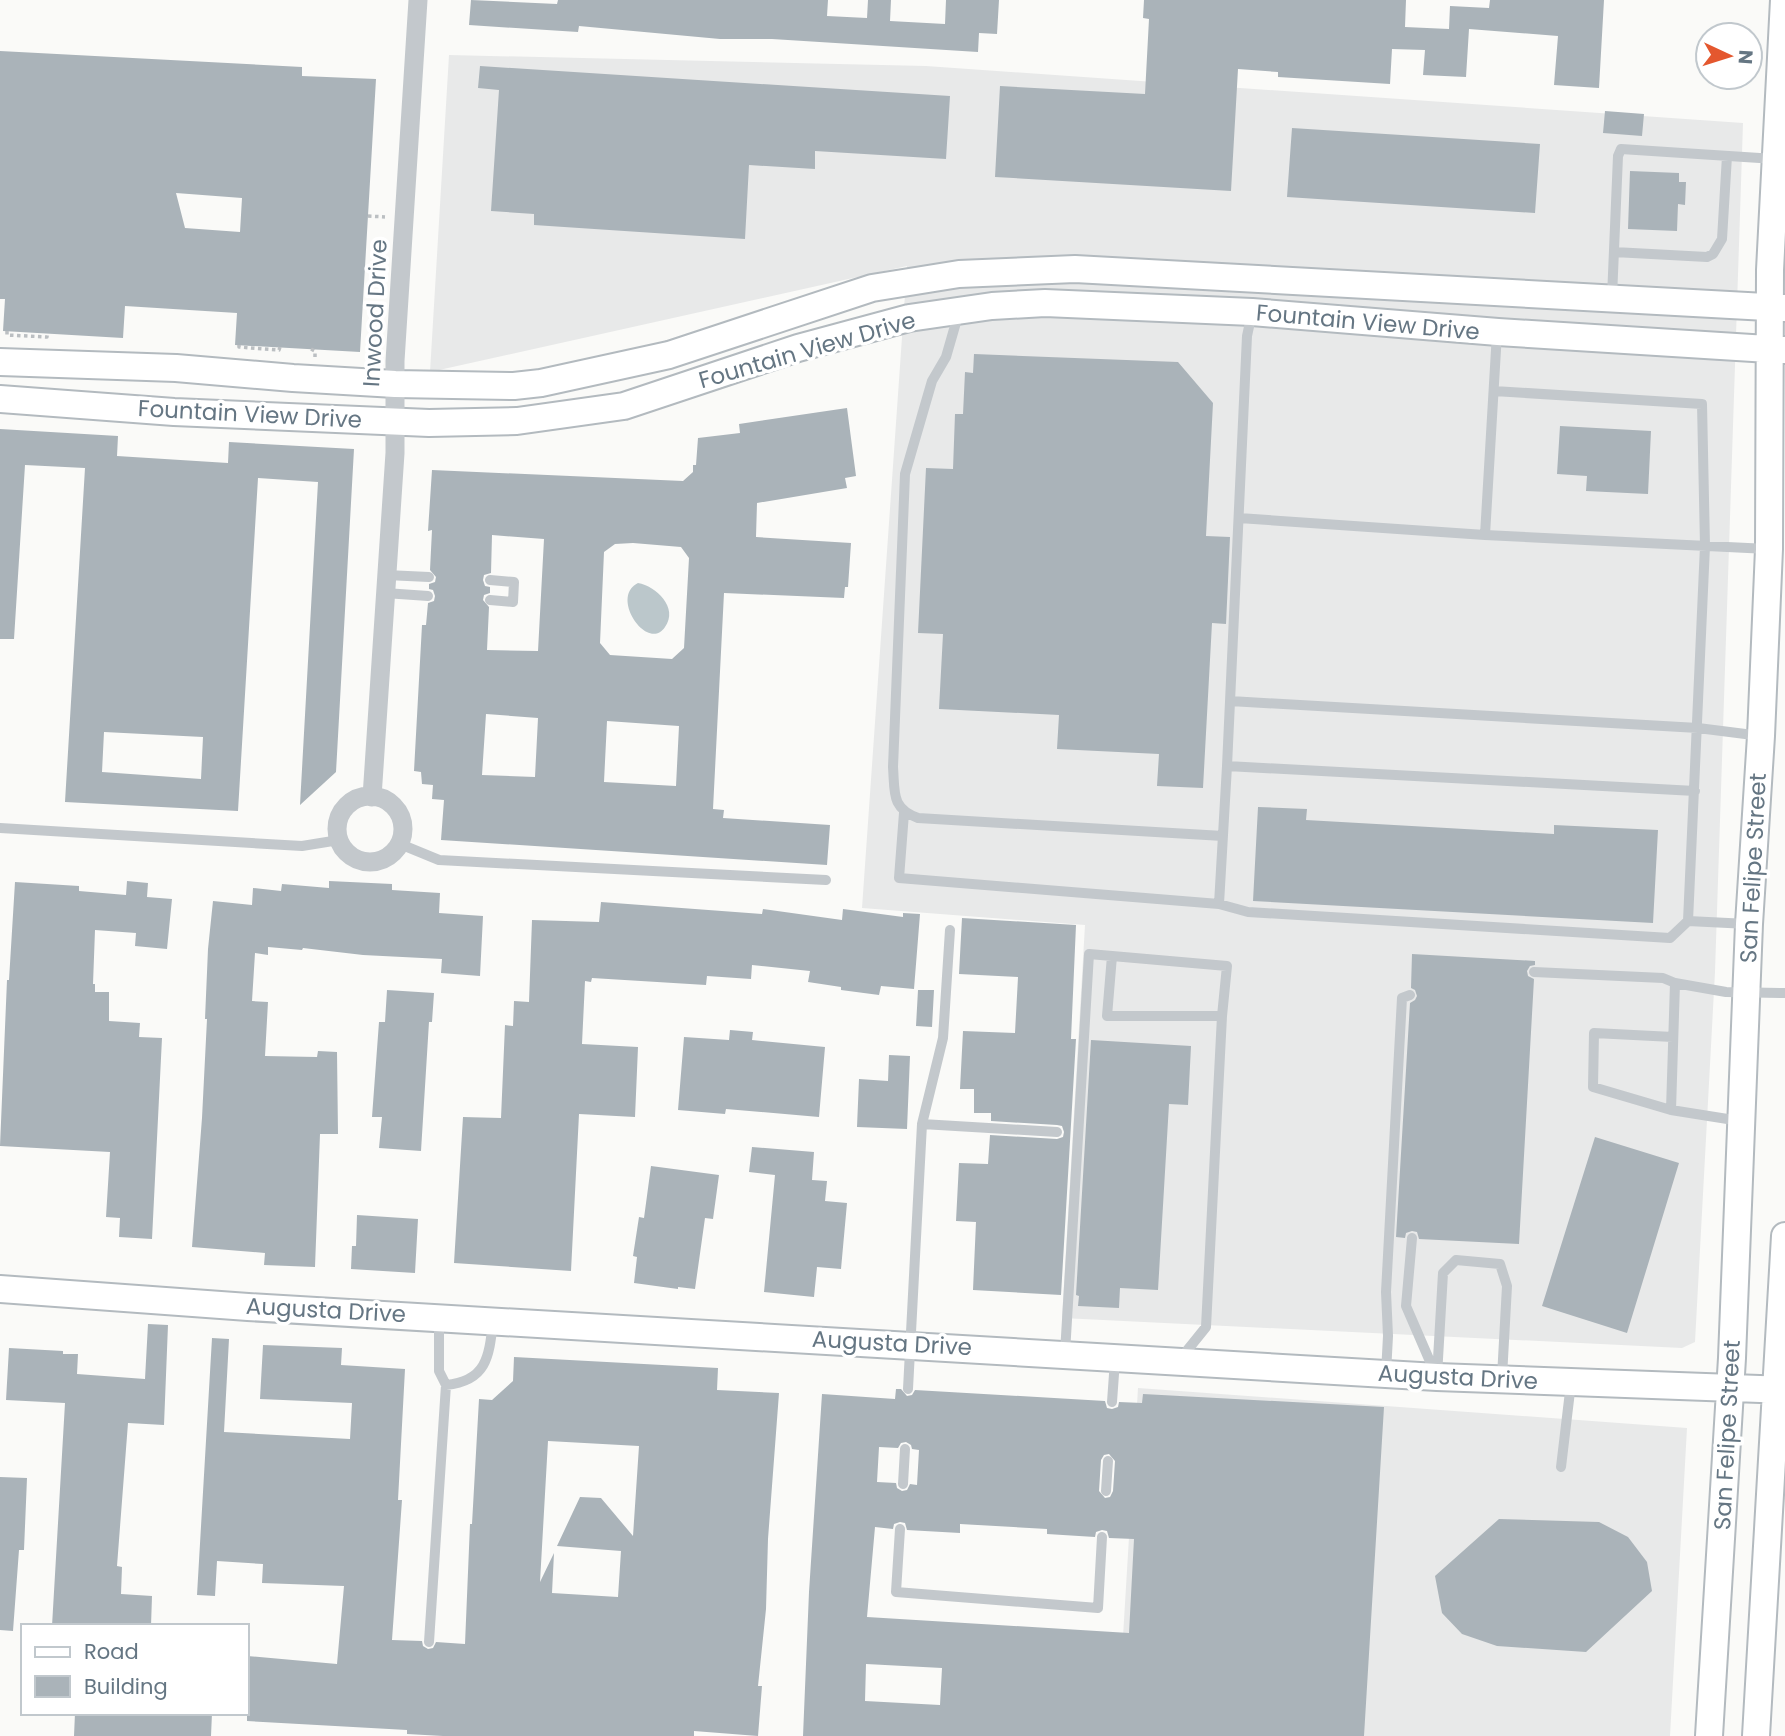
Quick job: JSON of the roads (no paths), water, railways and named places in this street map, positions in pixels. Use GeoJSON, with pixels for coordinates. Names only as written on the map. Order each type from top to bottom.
{"type":"FeatureCollection","features":[{"type":"Feature","properties":{"kind":"main road","name":"San Felipe Street"},"geometry":{"type":"LineString","coordinates":[[1709,1736],[1730,1387],[1749,924],[1773,737],[1769,549],[1777,349],[1776,159],[1784,0]]}},
{"type":"Feature","properties":{"kind":"main road","name":"Fountain View Drive"},"geometry":{"type":"LineString","coordinates":[[0,362],[176,368],[293,379],[395,384],[488,387],[541,383],[669,355],[872,288],[959,274],[1075,269],[1777,307]]}},
{"type":"Feature","properties":{"kind":"main road"},"geometry":{"type":"LineString","coordinates":[[959,274],[960,312]]}},
{"type":"Feature","properties":{"kind":"main road","name":"Fountain View Drive"},"geometry":{"type":"LineString","coordinates":[[0,399],[174,412],[429,423],[517,421],[624,406],[846,334],[909,318],[992,306],[1045,303],[1252,312],[1497,332],[1777,349]]}},
{"type":"Feature","properties":{"kind":"main road"},"geometry":{"type":"LineString","coordinates":[[754,328],[767,360]]}},
{"type":"Feature","properties":{"kind":"main road"},"geometry":{"type":"LineString","coordinates":[[59,403],[61,366]]}},
{"type":"Feature","properties":{"kind":"main road","name":"San Felipe Street"},"geometry":{"type":"LineString","coordinates":[[1756,1736],[1770,1583],[1785,1236]]}},
{"type":"Feature","properties":{"kind":"main road","name":"Augusta Drive"},"geometry":{"type":"LineString","coordinates":[[0,1289],[248,1307],[1437,1377],[1780,1390]]}},
{"type":"Feature","properties":{"kind":"street","name":"Inwood Drive"},"geometry":{"type":"LineString","coordinates":[[372,797],[395,453],[395,384],[418,0]]}},
{"type":"Feature","properties":{"kind":"street"},"geometry":{"type":"LineString","coordinates":[[372,797],[391,804],[402,823],[403,834],[393,853],[384,859],[362,862],[352,857],[339,840],[337,830],[344,810],[361,798],[372,797]]}},
{"type":"Feature","properties":{"kind":"lane"},"geometry":{"type":"LineString","coordinates":[[1612,298],[1618,156],[1621,149],[1776,159]]}},
{"type":"Feature","properties":{"kind":"lane"},"geometry":{"type":"LineString","coordinates":[[1614,252],[1707,257],[1713,254],[1722,239],[1727,156]]}},
{"type":"Feature","properties":{"kind":"lane"},"geometry":{"type":"LineString","coordinates":[[960,312],[946,357],[933,380],[905,474],[892,767],[896,800],[904,813],[899,878],[1219,904],[1248,912],[1670,938],[1688,921],[1705,546],[1702,404],[1494,391]]}},
{"type":"Feature","properties":{"kind":"lane"},"geometry":{"type":"LineString","coordinates":[[1219,904],[1247,336],[1252,312]]}},
{"type":"Feature","properties":{"kind":"lane"},"geometry":{"type":"LineString","coordinates":[[1486,535],[1497,332]]}},
{"type":"Feature","properties":{"kind":"lane"},"geometry":{"type":"LineString","coordinates":[[1239,518],[1486,535],[1769,549]]}},
{"type":"Feature","properties":{"kind":"lane"},"geometry":{"type":"LineString","coordinates":[[386,584],[429,577]]}},
{"type":"Feature","properties":{"kind":"lane"},"geometry":{"type":"LineString","coordinates":[[490,580],[514,582],[513,602],[490,600]]}},
{"type":"Feature","properties":{"kind":"lane"},"geometry":{"type":"LineString","coordinates":[[386,584],[428,596]]}},
{"type":"Feature","properties":{"kind":"lane"},"geometry":{"type":"LineString","coordinates":[[1230,701],[1698,728],[1773,737]]}},
{"type":"Feature","properties":{"kind":"lane"},"geometry":{"type":"LineString","coordinates":[[1227,766],[1695,791]]}},
{"type":"Feature","properties":{"kind":"lane"},"geometry":{"type":"LineString","coordinates":[[904,813],[918,818],[1223,836]]}},
{"type":"Feature","properties":{"kind":"lane"},"geometry":{"type":"LineString","coordinates":[[0,828],[267,845],[302,846],[339,840]]}},
{"type":"Feature","properties":{"kind":"lane"},"geometry":{"type":"LineString","coordinates":[[400,844],[439,860],[826,880]]}},
{"type":"Feature","properties":{"kind":"lane"},"geometry":{"type":"LineString","coordinates":[[1688,921],[1749,924]]}},
{"type":"Feature","properties":{"kind":"lane"},"geometry":{"type":"LineString","coordinates":[[908,1390],[922,1125],[943,1038],[950,930]]}},
{"type":"Feature","properties":{"kind":"lane"},"geometry":{"type":"LineString","coordinates":[[1065,1353],[1087,964],[1091,953],[1227,966],[1206,1327],[1179,1361]]}},
{"type":"Feature","properties":{"kind":"lane"},"geometry":{"type":"LineString","coordinates":[[1112,956],[1107,1016],[1222,1016]]}},
{"type":"Feature","properties":{"kind":"lane"},"geometry":{"type":"LineString","coordinates":[[1534,972],[1663,978],[1675,983],[1746,993],[1785,993]]}},
{"type":"Feature","properties":{"kind":"lane"},"geometry":{"type":"LineString","coordinates":[[1671,1110],[1675,983]]}},
{"type":"Feature","properties":{"kind":"lane"},"geometry":{"type":"LineString","coordinates":[[1386,1373],[1386,1292],[1402,998],[1410,995]]}},
{"type":"Feature","properties":{"kind":"lane"},"geometry":{"type":"LineString","coordinates":[[1673,1037],[1594,1033],[1593,1087],[1671,1110],[1741,1122]]}},
{"type":"Feature","properties":{"kind":"lane"},"geometry":{"type":"LineString","coordinates":[[922,1125],[1057,1132]]}},
{"type":"Feature","properties":{"kind":"lane"},"geometry":{"type":"LineString","coordinates":[[1412,1238],[1406,1306],[1437,1377]]}},
{"type":"Feature","properties":{"kind":"lane"},"geometry":{"type":"LineString","coordinates":[[1437,1377],[1443,1273],[1456,1261],[1500,1264],[1507,1286],[1502,1379]]}},
{"type":"Feature","properties":{"kind":"lane"},"geometry":{"type":"LineString","coordinates":[[429,1642],[446,1385],[439,1371],[439,1317]]}},
{"type":"Feature","properties":{"kind":"lane"},"geometry":{"type":"LineString","coordinates":[[446,1385],[461,1384],[479,1373],[490,1352],[493,1320]]}},
{"type":"Feature","properties":{"kind":"lane"},"geometry":{"type":"LineString","coordinates":[[1112,1402],[1115,1357]]}},
{"type":"Feature","properties":{"kind":"lane"},"geometry":{"type":"LineString","coordinates":[[1561,1466],[1571,1383]]}},
{"type":"Feature","properties":{"kind":"lane"},"geometry":{"type":"LineString","coordinates":[[903,1484],[905,1449]]}},
{"type":"Feature","properties":{"kind":"lane"},"geometry":{"type":"LineString","coordinates":[[1106,1492],[1108,1461]]}},
{"type":"Feature","properties":{"kind":"lane"},"geometry":{"type":"LineString","coordinates":[[900,1529],[896,1592],[1098,1608],[1102,1537]]}}]}
